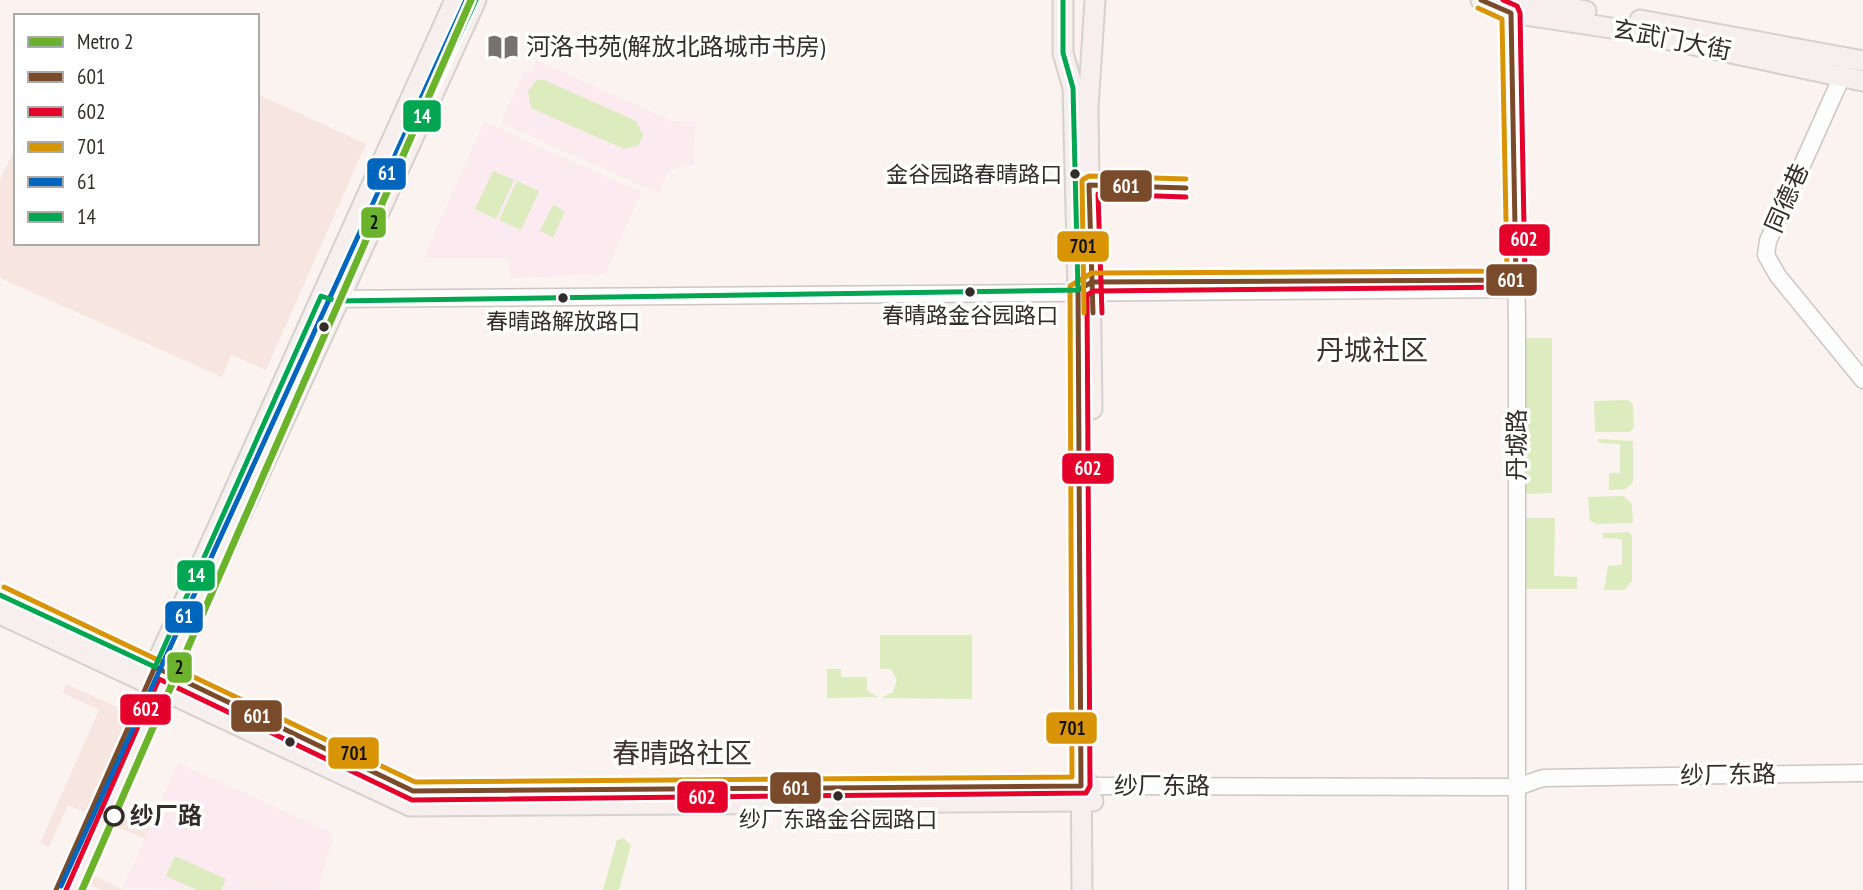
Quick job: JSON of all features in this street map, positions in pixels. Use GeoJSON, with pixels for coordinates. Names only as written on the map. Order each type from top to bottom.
{"type":"FeatureCollection","features":[{"type":"Feature","properties":{"kind":"main road"},"geometry":{"type":"LineString","coordinates":[[57,890],[157,678],[328,299],[454,0]]}},
{"type":"Feature","properties":{"kind":"main road"},"geometry":{"type":"LineString","coordinates":[[328,299],[475,0]]}},
{"type":"Feature","properties":{"kind":"main road"},"geometry":{"type":"LineString","coordinates":[[1063,0],[1063,52],[1073,88],[1088,289]]}},
{"type":"Feature","properties":{"kind":"main road"},"geometry":{"type":"LineString","coordinates":[[1082,890],[1087,794],[1088,108],[1095,0]]}},
{"type":"Feature","properties":{"kind":"main road","name":"玄武门大街"},"geometry":{"type":"LineString","coordinates":[[1481,0],[1863,61]]}},
{"type":"Feature","properties":{"kind":"main road","name":"玄武门大街"},"geometry":{"type":"LineString","coordinates":[[1515,4],[1618,29],[1863,80]]}},
{"type":"Feature","properties":{"kind":"main road","name":"纱厂东路"},"geometry":{"type":"LineString","coordinates":[[0,595],[157,678]]}},
{"type":"Feature","properties":{"kind":"main road","name":"纱厂东路"},"geometry":{"type":"LineString","coordinates":[[0,614],[157,678],[413,791],[1087,794]]}},
{"type":"Feature","properties":{"kind":"main road"},"geometry":{"type":"LineString","coordinates":[[69,890],[157,678]]}},
{"type":"Feature","properties":{"kind":"main road"},"geometry":{"type":"LineString","coordinates":[[1087,794],[1092,890]]}},
{"type":"Feature","properties":{"kind":"street","name":"丹城路"},"geometry":{"type":"LineString","coordinates":[[1515,4],[1517,890]]}},
{"type":"Feature","properties":{"kind":"street","name":"同德巷"},"geometry":{"type":"LineString","coordinates":[[1843,74],[1768,241],[1766,255],[1777,276],[1863,380]]}},
{"type":"Feature","properties":{"kind":"street"},"geometry":{"type":"LineString","coordinates":[[328,299],[1516,284]]}},
{"type":"Feature","properties":{"kind":"street","name":"纱厂东路"},"geometry":{"type":"LineString","coordinates":[[1087,794],[1517,787],[1543,778],[1863,773]]}},
{"type":"Feature","properties":{"kind":"shaded area"},"geometry":{"type":"Polygon","coordinates":[[[537,61],[672,121],[695,122],[694,164],[669,170],[659,193],[501,123],[524,71],[531,74],[537,61]]]}},
{"type":"Feature","properties":{"kind":"shaded area"},"geometry":{"type":"Polygon","coordinates":[[[259,95],[366,144],[266,370],[231,355],[222,377],[0,278],[0,180],[14,150],[14,245],[259,245],[259,95]]]}},
{"type":"Feature","properties":{"kind":"shaded area"},"geometry":{"type":"Polygon","coordinates":[[[484,122],[641,192],[605,274],[511,278],[508,258],[424,258],[484,122]]]}},
{"type":"Feature","properties":{"kind":"shaded area"},"geometry":{"type":"Polygon","coordinates":[[[66,684],[159,726],[119,817],[142,827],[152,805],[160,808],[147,840],[115,826],[93,876],[124,890],[101,890],[90,885],[87,890],[57,890],[90,814],[68,805],[49,847],[40,843],[99,710],[63,693],[66,684]]]}},
{"type":"Feature","properties":{"kind":"shaded area"},"geometry":{"type":"Polygon","coordinates":[[[178,763],[334,834],[318,890],[123,888],[178,763]]]}},
{"type":"Feature","properties":{"kind":"green space"},"geometry":{"type":"Polygon","coordinates":[[[537,80],[544,80],[636,121],[643,135],[639,145],[624,149],[531,108],[528,91],[537,80]]]}},
{"type":"Feature","properties":{"kind":"green space"},"geometry":{"type":"Polygon","coordinates":[[[493,171],[514,180],[496,219],[475,209],[493,171]]]}},
{"type":"Feature","properties":{"kind":"green space"},"geometry":{"type":"Polygon","coordinates":[[[517,181],[539,191],[521,230],[499,220],[517,181]]]}},
{"type":"Feature","properties":{"kind":"green space"},"geometry":{"type":"Polygon","coordinates":[[[553,205],[565,211],[553,237],[540,231],[553,205]]]}},
{"type":"Feature","properties":{"kind":"green space"},"geometry":{"type":"Polygon","coordinates":[[[1521,338],[1552,338],[1552,493],[1527,494],[1523,489],[1521,338]]]}},
{"type":"Feature","properties":{"kind":"green space"},"geometry":{"type":"Polygon","coordinates":[[[1628,400],[1633,405],[1634,427],[1630,432],[1595,432],[1594,401],[1628,400]]]}},
{"type":"Feature","properties":{"kind":"green space"},"geometry":{"type":"Polygon","coordinates":[[[1598,439],[1633,441],[1633,482],[1626,489],[1609,490],[1609,473],[1620,473],[1620,444],[1599,443],[1598,439]]]}},
{"type":"Feature","properties":{"kind":"green space"},"geometry":{"type":"Polygon","coordinates":[[[1623,496],[1632,504],[1633,523],[1598,524],[1590,521],[1588,497],[1623,496]]]}},
{"type":"Feature","properties":{"kind":"green space"},"geometry":{"type":"Polygon","coordinates":[[[1527,518],[1555,518],[1554,576],[1577,577],[1577,589],[1525,589],[1523,521],[1527,518]]]}},
{"type":"Feature","properties":{"kind":"green space"},"geometry":{"type":"Polygon","coordinates":[[[1629,532],[1632,536],[1632,581],[1624,590],[1604,590],[1608,566],[1622,565],[1622,539],[1603,538],[1603,533],[1629,532]]]}},
{"type":"Feature","properties":{"kind":"green space"},"geometry":{"type":"Polygon","coordinates":[[[880,635],[972,635],[972,699],[881,698],[893,692],[897,680],[891,669],[880,669],[880,635]]]}},
{"type":"Feature","properties":{"kind":"green space"},"geometry":{"type":"Polygon","coordinates":[[[827,669],[841,669],[841,677],[867,677],[867,691],[878,697],[827,698],[827,669]]]}},
{"type":"Feature","properties":{"kind":"green space"},"geometry":{"type":"Polygon","coordinates":[[[623,838],[631,845],[619,890],[603,890],[617,840],[623,838]]]}},
{"type":"Feature","properties":{"kind":"green space"},"geometry":{"type":"Polygon","coordinates":[[[175,856],[226,879],[221,890],[197,890],[166,876],[175,856]]]}},
{"type":"Feature","properties":{"kind":"metro line","name":"2"},"geometry":{"type":"LineString","coordinates":[[82,890],[471,0]]}},
{"type":"Feature","properties":{"kind":"transit line","name":"61"},"geometry":{"type":"LineString","coordinates":[[61,886],[466,0]]}},
{"type":"Feature","properties":{"kind":"transit line","name":"14"},"geometry":{"type":"LineString","coordinates":[[324,327],[476,0]]}},
{"type":"Feature","properties":{"kind":"transit line","name":"14"},"geometry":{"type":"LineString","coordinates":[[0,595],[155,667],[321,296],[336,301],[1078,290],[1073,88],[1063,53],[1063,0]]}},
{"type":"Feature","properties":{"kind":"transit line","name":"601"},"geometry":{"type":"LineString","coordinates":[[56,890],[155,667],[413,791],[1081,786],[1078,290],[1092,282],[1516,280],[1511,13],[1481,0]]}},
{"type":"Feature","properties":{"kind":"transit line","name":"602"},"geometry":{"type":"LineString","coordinates":[[66,890],[159,679],[412,800],[1086,793],[1090,786],[1087,295],[1094,291],[1521,287],[1525,280],[1520,13],[1517,6],[1503,0]]}},
{"type":"Feature","properties":{"kind":"transit line","name":"701"},"geometry":{"type":"LineString","coordinates":[[4,587],[415,782],[1072,777],[1070,286],[1092,273],[1507,271],[1502,19],[1478,8]]}},
{"type":"Feature","properties":{"kind":"transit line","name":"701"},"geometry":{"type":"LineString","coordinates":[[1084,313],[1082,180],[1089,176],[1186,179]]}},
{"type":"Feature","properties":{"kind":"transit line","name":"601"},"geometry":{"type":"LineString","coordinates":[[1093,313],[1089,185],[1186,188]]}},
{"type":"Feature","properties":{"kind":"transit line","name":"602"},"geometry":{"type":"LineString","coordinates":[[1102,313],[1098,194],[1186,197]]}},
{"type":"Feature","properties":{"kind":"place","name":"河洛书苑(解放北路城市书房)"},"geometry":{"type":"Point","coordinates":[503,47]}},
{"type":"Feature","properties":{"kind":"place","name":"金谷园路春晴路口"},"geometry":{"type":"Point","coordinates":[1075,174]}},
{"type":"Feature","properties":{"kind":"place","name":"春晴路金谷园路口"},"geometry":{"type":"Point","coordinates":[970,292]}},
{"type":"Feature","properties":{"kind":"place","name":"春晴路解放路口"},"geometry":{"type":"Point","coordinates":[563,298]}},
{"type":"Feature","properties":{"kind":"place","name":"纱厂东路金谷园路口"},"geometry":{"type":"Point","coordinates":[838,796]}},
{"type":"Feature","properties":{"kind":"place","name":"纱厂路"},"geometry":{"type":"Point","coordinates":[114,816]}},
{"type":"Feature","properties":{"kind":"district","name":"丹城社区"},"geometry":{"type":"Point","coordinates":[1372,350]}},
{"type":"Feature","properties":{"kind":"district","name":"春晴路社区"},"geometry":{"type":"Point","coordinates":[682,753]}}]}
